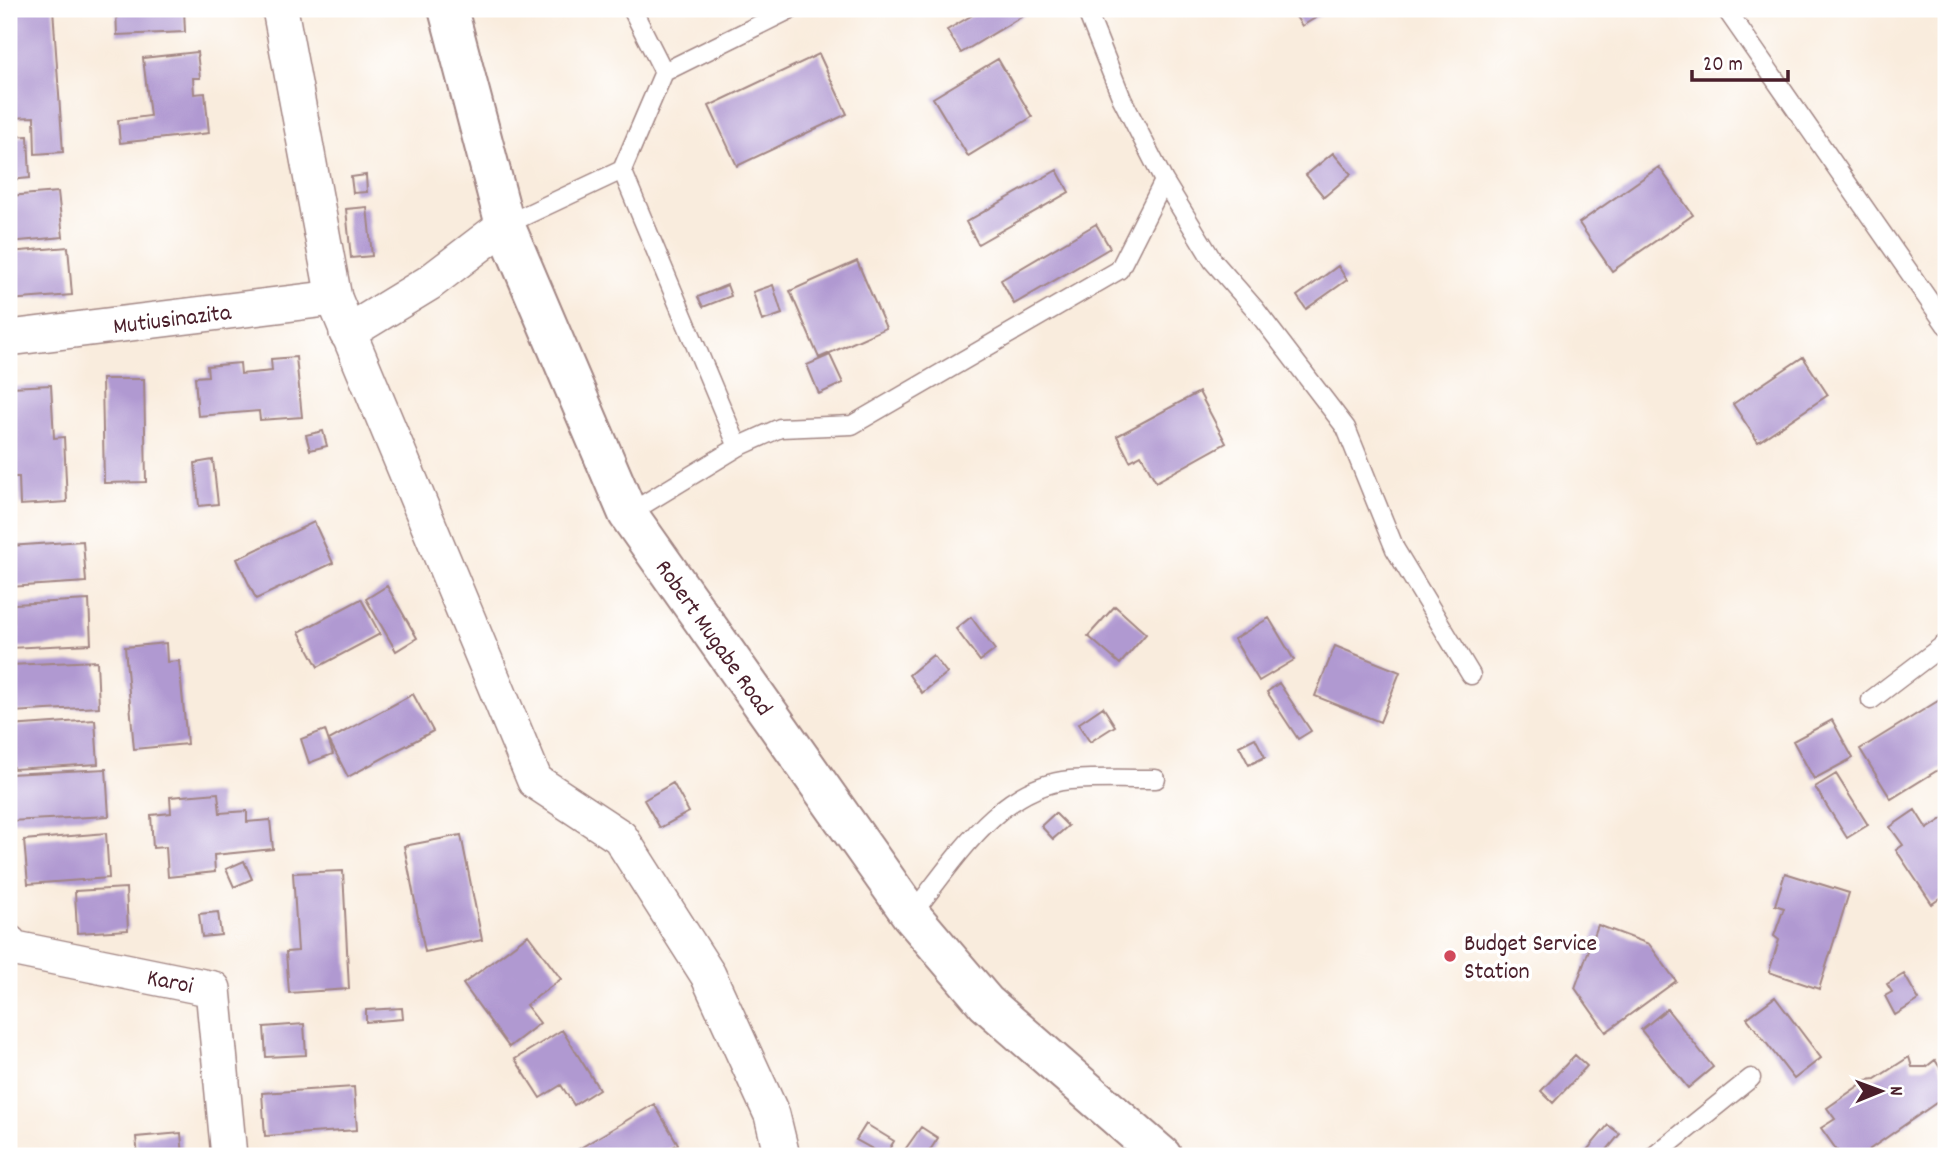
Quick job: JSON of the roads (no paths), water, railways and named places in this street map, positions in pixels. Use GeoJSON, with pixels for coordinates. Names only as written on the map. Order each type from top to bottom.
{"type":"FeatureCollection","features":[{"type":"Feature","properties":{"kind":"main road","name":"Robert Mugabe Road"},"geometry":{"type":"LineString","coordinates":[[448,9],[505,225],[628,514],[911,915],[986,1003],[1161,1156]]}},
{"type":"Feature","properties":{"kind":"street"},"geometry":{"type":"LineString","coordinates":[[280,9],[334,298],[535,781],[620,837],[708,975],[772,1115],[782,1156]]}},
{"type":"Feature","properties":{"kind":"street"},"geometry":{"type":"LineString","coordinates":[[347,333],[429,283],[505,225]]}},
{"type":"Feature","properties":{"kind":"street","name":"Mutiusinazita"},"geometry":{"type":"LineString","coordinates":[[9,338],[334,298]]}},
{"type":"Feature","properties":{"kind":"street","name":"Karoi"},"geometry":{"type":"LineString","coordinates":[[10,947],[213,989],[229,1156]]}},
{"type":"Feature","properties":{"kind":"lane"},"geometry":{"type":"LineString","coordinates":[[632,9],[664,72]]}},
{"type":"Feature","properties":{"kind":"lane"},"geometry":{"type":"LineString","coordinates":[[505,225],[622,170],[664,72],[791,9]]}},
{"type":"Feature","properties":{"kind":"lane"},"geometry":{"type":"LineString","coordinates":[[1086,9],[1122,99],[1164,181],[1213,261],[1255,309],[1346,428],[1395,549],[1471,675]]}},
{"type":"Feature","properties":{"kind":"lane"},"geometry":{"type":"LineString","coordinates":[[1726,9],[1946,325]]}},
{"type":"Feature","properties":{"kind":"lane"},"geometry":{"type":"LineString","coordinates":[[622,170],[738,447]]}},
{"type":"Feature","properties":{"kind":"lane"},"geometry":{"type":"LineString","coordinates":[[628,514],[738,447],[780,428],[852,425],[1006,339],[1119,270],[1164,181]]}},
{"type":"Feature","properties":{"kind":"lane"},"geometry":{"type":"LineString","coordinates":[[1871,700],[1946,643]]}},
{"type":"Feature","properties":{"kind":"lane"},"geometry":{"type":"LineString","coordinates":[[911,915],[988,820],[1026,792],[1068,780],[1156,779]]}},
{"type":"Feature","properties":{"kind":"lane"},"geometry":{"type":"LineString","coordinates":[[1654,1156],[1751,1079]]}},
{"type":"Feature","properties":{"kind":"place","name":"Budget Service Station"},"geometry":{"type":"Point","coordinates":[1450,956]}}]}
